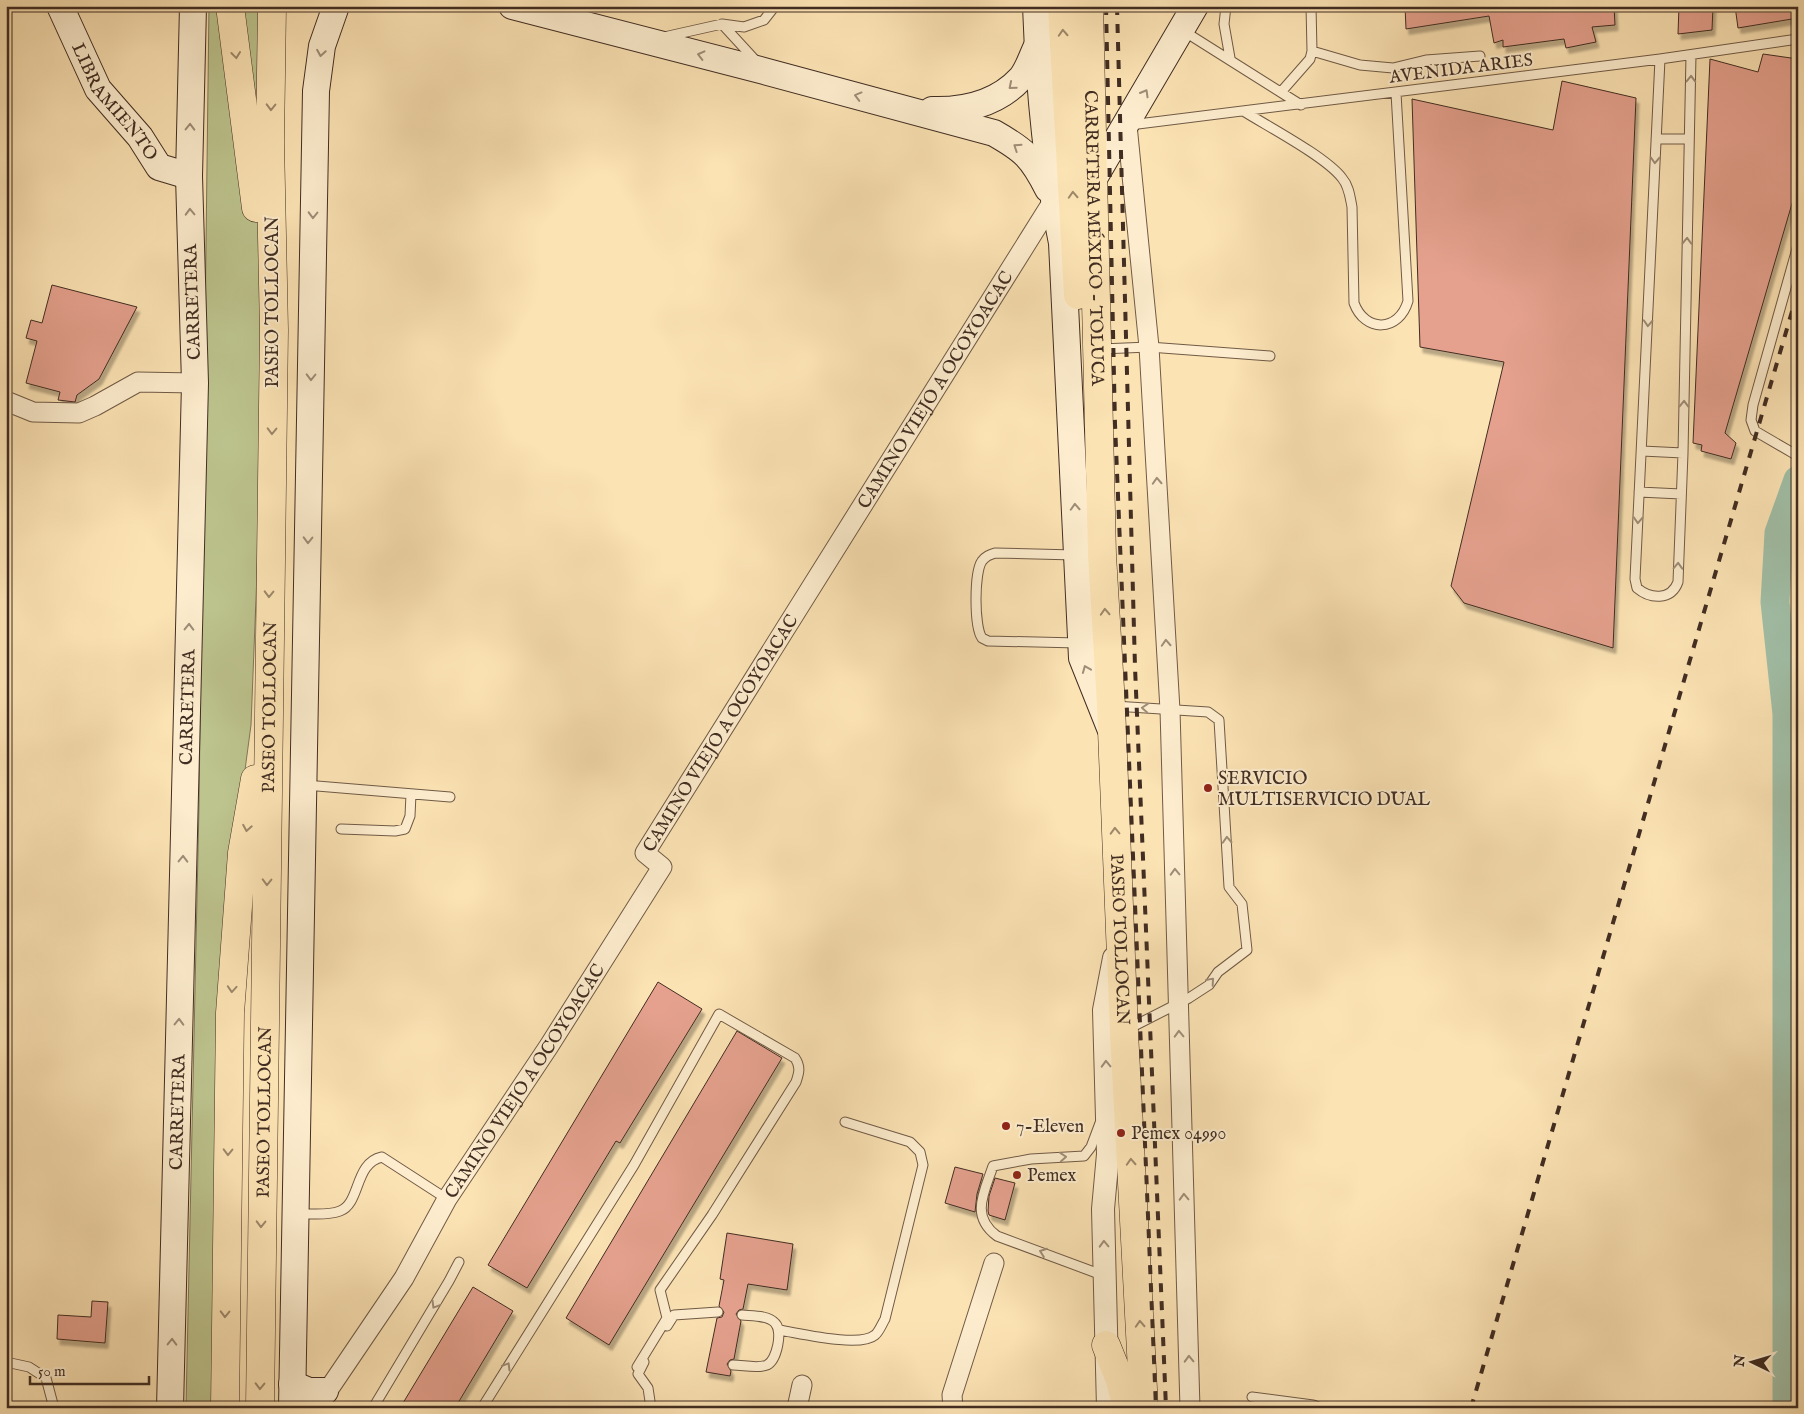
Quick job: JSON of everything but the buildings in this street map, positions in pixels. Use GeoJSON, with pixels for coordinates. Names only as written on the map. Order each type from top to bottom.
{"type":"FeatureCollection","features":[{"type":"Feature","properties":{"kind":"highway"},"geometry":{"type":"LineString","coordinates":[[230,6],[274,330]]}},
{"type":"Feature","properties":{"kind":"highway","name":"PASEO TOLLOCAN"},"geometry":{"type":"LineString","coordinates":[[260,1408],[263,1052],[268,866],[268,711],[274,330],[270,142],[272,6]]}},
{"type":"Feature","properties":{"kind":"highway"},"geometry":{"type":"LineString","coordinates":[[1062,6],[1082,383],[1099,470]]}},
{"type":"Feature","properties":{"kind":"highway","name":"CARRETERA MÉXICO - TOLUCA"},"geometry":{"type":"LineString","coordinates":[[1089,6],[1098,349],[1099,470]]}},
{"type":"Feature","properties":{"kind":"highway","name":"PASEO TOLLOCAN"},"geometry":{"type":"LineString","coordinates":[[1099,470],[1119,932],[1144,1408]]}},
{"type":"Feature","properties":{"kind":"highway"},"geometry":{"type":"LineString","coordinates":[[221,1402],[230,1013],[242,853],[268,711]]}},
{"type":"Feature","properties":{"kind":"highway"},"geometry":{"type":"LineString","coordinates":[[1106,1345],[1120,1380],[1127,1408]]}},
{"type":"Feature","properties":{"kind":"main road","name":"LIBRAMIENTO"},"geometry":{"type":"LineString","coordinates":[[60,6],[98,89],[140,137],[159,168],[188,176]]}},
{"type":"Feature","properties":{"kind":"main road","name":"CARRETERA"},"geometry":{"type":"LineString","coordinates":[[170,1408],[195,383],[188,176],[193,6]]}},
{"type":"Feature","properties":{"kind":"main road"},"geometry":{"type":"LineString","coordinates":[[320,1399],[308,1391],[292,1396],[316,91],[322,46],[336,6]]}},
{"type":"Feature","properties":{"kind":"main road"},"geometry":{"type":"LineString","coordinates":[[512,6],[994,133],[1021,149],[1039,172],[1053,201]]}},
{"type":"Feature","properties":{"kind":"main road"},"geometry":{"type":"LineString","coordinates":[[1036,6],[1037,46],[1053,201],[1062,244],[1082,658],[1111,718]]}},
{"type":"Feature","properties":{"kind":"main road"},"geometry":{"type":"LineString","coordinates":[[1093,180],[1127,125],[1195,6]]}},
{"type":"Feature","properties":{"kind":"main road"},"geometry":{"type":"LineString","coordinates":[[905,108],[954,109],[972,107],[998,98],[1023,77],[1037,46]]}},
{"type":"Feature","properties":{"kind":"street"},"geometry":{"type":"LineString","coordinates":[[1127,125],[1149,347],[1170,710],[1190,1408]]}},
{"type":"Feature","properties":{"kind":"street","name":"CAMINO VIEJO A OCOYOACAC"},"geometry":{"type":"LineString","coordinates":[[320,1399],[404,1278],[447,1199],[549,1046],[662,867],[645,853],[1053,201]]}},
{"type":"Feature","properties":{"kind":"street"},"geometry":{"type":"LineString","coordinates":[[6,401],[33,412],[79,413],[138,382],[195,383]]}},
{"type":"Feature","properties":{"kind":"street"},"geometry":{"type":"LineString","coordinates":[[1108,1408],[1103,1209],[1108,1154],[1104,1010],[1119,932]]}},
{"type":"Feature","properties":{"kind":"street"},"geometry":{"type":"LineString","coordinates":[[953,1408],[952,1394],[994,1263]]}},
{"type":"Feature","properties":{"kind":"street"},"geometry":{"type":"LineString","coordinates":[[797,1408],[802,1386]]}},
{"type":"Feature","properties":{"kind":"lane"},"geometry":{"type":"LineString","coordinates":[[647,41],[722,24],[744,28],[764,20],[775,6]]}},
{"type":"Feature","properties":{"kind":"lane"},"geometry":{"type":"LineString","coordinates":[[1226,6],[1224,24],[1230,58]]}},
{"type":"Feature","properties":{"kind":"lane"},"geometry":{"type":"LineString","coordinates":[[1281,92],[1300,73],[1310,59],[1312,51],[1310,6]]}},
{"type":"Feature","properties":{"kind":"lane"},"geometry":{"type":"LineString","coordinates":[[722,24],[764,71]]}},
{"type":"Feature","properties":{"kind":"lane"},"geometry":{"type":"LineString","coordinates":[[1181,29],[1301,104]]}},
{"type":"Feature","properties":{"kind":"lane","name":"AVENIDA ARIES"},"geometry":{"type":"LineString","coordinates":[[1127,125],[1396,93],[1691,55],[1798,39]]}},
{"type":"Feature","properties":{"kind":"lane"},"geometry":{"type":"LineString","coordinates":[[1312,51],[1360,65],[1393,68],[1426,60],[1480,56]]}},
{"type":"Feature","properties":{"kind":"lane"},"geometry":{"type":"LineString","coordinates":[[1660,59],[1635,579],[1637,588],[1653,597],[1666,596],[1675,591],[1678,582],[1683,453],[1691,55]]}},
{"type":"Feature","properties":{"kind":"lane"},"geometry":{"type":"LineString","coordinates":[[1245,112],[1330,166],[1343,178],[1349,192],[1352,207],[1354,303],[1358,314],[1366,322],[1383,325],[1398,320],[1404,314],[1408,301],[1396,93]]}},
{"type":"Feature","properties":{"kind":"lane"},"geometry":{"type":"LineString","coordinates":[[1656,139],[1689,138]]}},
{"type":"Feature","properties":{"kind":"lane"},"geometry":{"type":"LineString","coordinates":[[1794,454],[1755,432],[1752,420],[1753,405],[1798,246]]}},
{"type":"Feature","properties":{"kind":"lane"},"geometry":{"type":"LineString","coordinates":[[1098,349],[1149,347],[1270,356]]}},
{"type":"Feature","properties":{"kind":"lane"},"geometry":{"type":"LineString","coordinates":[[1642,451],[1683,453]]}},
{"type":"Feature","properties":{"kind":"lane"},"geometry":{"type":"LineString","coordinates":[[1640,492],[1681,494]]}},
{"type":"Feature","properties":{"kind":"lane"},"geometry":{"type":"LineString","coordinates":[[1077,555],[995,553],[987,556],[981,563],[978,575],[976,625],[982,638],[988,641],[1081,643]]}},
{"type":"Feature","properties":{"kind":"lane"},"geometry":{"type":"LineString","coordinates":[[1111,718],[1170,710],[1208,712],[1219,720],[1229,887],[1242,904],[1246,950],[1218,972],[1209,985],[1124,1032]]}},
{"type":"Feature","properties":{"kind":"lane"},"geometry":{"type":"LineString","coordinates":[[303,784],[450,797]]}},
{"type":"Feature","properties":{"kind":"lane"},"geometry":{"type":"LineString","coordinates":[[341,829],[395,831],[405,829],[410,816],[411,794]]}},
{"type":"Feature","properties":{"kind":"lane"},"geometry":{"type":"LineString","coordinates":[[482,1408],[634,1165],[719,1014],[796,1058],[799,1072],[796,1082],[712,1215],[660,1290],[667,1318],[638,1371]]}},
{"type":"Feature","properties":{"kind":"lane"},"geometry":{"type":"LineString","coordinates":[[1105,1276],[997,1236],[987,1229],[981,1215],[982,1198],[992,1166],[1031,1159],[1084,1156],[1091,1147],[1098,1129],[1107,1091]]}},
{"type":"Feature","properties":{"kind":"lane"},"geometry":{"type":"LineString","coordinates":[[779,1330],[848,1340],[863,1340],[874,1336],[885,1319],[923,1164],[920,1152],[910,1142],[845,1122]]}},
{"type":"Feature","properties":{"kind":"lane"},"geometry":{"type":"LineString","coordinates":[[308,1214],[331,1214],[342,1210],[348,1205],[364,1170],[373,1161],[382,1157],[447,1199]]}},
{"type":"Feature","properties":{"kind":"lane"},"geometry":{"type":"LineString","coordinates":[[373,1408],[449,1281],[458,1262]]}},
{"type":"Feature","properties":{"kind":"lane"},"geometry":{"type":"LineString","coordinates":[[638,1371],[674,1314],[718,1312]]}},
{"type":"Feature","properties":{"kind":"lane"},"geometry":{"type":"LineString","coordinates":[[733,1365],[763,1366],[770,1364],[775,1356],[779,1330],[776,1324],[769,1318],[742,1315]]}},
{"type":"Feature","properties":{"kind":"lane"},"geometry":{"type":"LineString","coordinates":[[6,1362],[29,1367],[46,1378],[54,1408]]}},
{"type":"Feature","properties":{"kind":"lane"},"geometry":{"type":"LineString","coordinates":[[638,1371],[648,1388],[651,1408]]}},
{"type":"Feature","properties":{"kind":"lane"},"geometry":{"type":"LineString","coordinates":[[1252,1397],[1313,1405],[1321,1408]]}},
{"type":"Feature","properties":{"kind":"green space"},"geometry":{"type":"Polygon","coordinates":[[[209,6],[265,6],[264,395],[251,725],[243,785],[220,1408],[186,1408],[199,806],[209,6]]]}},
{"type":"Feature","properties":{"kind":"waterway"},"geometry":{"type":"LineString","coordinates":[[1787,1408],[1787,714],[1775,602],[1779,533],[1798,480]]}},
{"type":"Feature","properties":{"kind":"railway"},"geometry":{"type":"LineString","coordinates":[[1106,6],[1115,424],[1156,1408]]}},
{"type":"Feature","properties":{"kind":"railway"},"geometry":{"type":"LineString","coordinates":[[1117,6],[1135,667],[1166,1408]]}},
{"type":"Feature","properties":{"kind":"railway"},"geometry":{"type":"LineString","coordinates":[[1471,1408],[1798,291]]}},
{"type":"Feature","properties":{"kind":"place","name":"SERVICIO MULTISERVICIO DUAL"},"geometry":{"type":"Point","coordinates":[1208,788]}},
{"type":"Feature","properties":{"kind":"place","name":"7-Eleven"},"geometry":{"type":"Point","coordinates":[1006,1126]}},
{"type":"Feature","properties":{"kind":"place","name":"Pemex 04990"},"geometry":{"type":"Point","coordinates":[1121,1133]}},
{"type":"Feature","properties":{"kind":"place","name":"Pemex"},"geometry":{"type":"Point","coordinates":[1017,1175]}}]}
